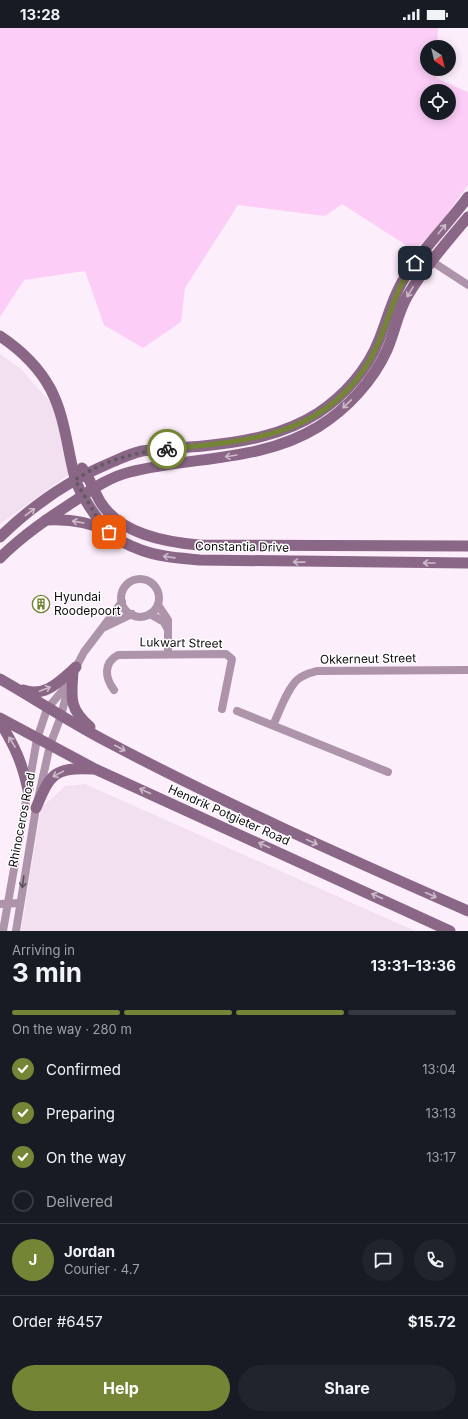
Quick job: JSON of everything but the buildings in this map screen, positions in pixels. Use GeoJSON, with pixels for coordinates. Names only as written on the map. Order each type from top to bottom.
{"type":"FeatureCollection","features":[{"type":"Feature","properties":{"kind":"street"},"geometry":{"type":"LineString","coordinates":[[0,537],[40,504],[86,473],[141,451],[204,446],[273,434],[301,423],[320,412],[351,385],[371,357],[399,288],[408,272],[468,197]]}},
{"type":"Feature","properties":{"kind":"street"},"geometry":{"type":"LineString","coordinates":[[0,558],[27,533],[45,520],[88,492],[124,474],[184,462],[258,451],[282,444],[306,434],[336,414],[360,391],[374,373],[387,350],[406,297],[420,276],[468,217]]}},
{"type":"Feature","properties":{"kind":"street"},"geometry":{"type":"LineString","coordinates":[[422,255],[468,285]]}},
{"type":"Feature","properties":{"kind":"street","name":"Constantia Drive"},"geometry":{"type":"LineString","coordinates":[[0,336],[25,355],[39,371],[50,389],[59,409],[71,455],[75,480],[122,523],[146,535],[169,542],[199,545],[468,546]]}},
{"type":"Feature","properties":{"kind":"street"},"geometry":{"type":"LineString","coordinates":[[172,448],[184,462]]}},
{"type":"Feature","properties":{"kind":"street"},"geometry":{"type":"LineString","coordinates":[[163,466],[172,448]]}},
{"type":"Feature","properties":{"kind":"street","name":"Constantia Drive"},"geometry":{"type":"LineString","coordinates":[[71,455],[86,473],[88,492],[109,532],[126,543],[156,555],[200,560],[468,563]]}},
{"type":"Feature","properties":{"kind":"street"},"geometry":{"type":"LineString","coordinates":[[45,520],[64,520],[89,524],[109,532]]}},
{"type":"Feature","properties":{"kind":"street"},"geometry":{"type":"LineString","coordinates":[[140,579],[146,580],[156,587],[159,593],[158,605],[150,614],[144,616],[132,614],[127,611],[122,602],[122,593],[124,588],[128,583],[140,579]]}},
{"type":"Feature","properties":{"kind":"street"},"geometry":{"type":"LineString","coordinates":[[47,709],[73,674],[84,652],[122,602]]}},
{"type":"Feature","properties":{"kind":"street"},"geometry":{"type":"LineString","coordinates":[[158,605],[168,620],[168,654]]}},
{"type":"Feature","properties":{"kind":"street"},"geometry":{"type":"LineString","coordinates":[[102,628],[132,614]]}},
{"type":"Feature","properties":{"kind":"street"},"geometry":{"type":"LineString","coordinates":[[150,614],[164,622],[167,628]]}},
{"type":"Feature","properties":{"kind":"street","name":"Lukwart Street"},"geometry":{"type":"LineString","coordinates":[[114,690],[107,677],[106,667],[114,657],[124,654],[226,654],[231,657],[231,665],[222,709]]}},
{"type":"Feature","properties":{"kind":"street","name":"Okkerneut Street"},"geometry":{"type":"LineString","coordinates":[[273,725],[297,680],[307,674],[317,671],[468,670]]}},
{"type":"Feature","properties":{"kind":"street"},"geometry":{"type":"LineString","coordinates":[[4,682],[30,692],[45,691],[73,674]]}},
{"type":"Feature","properties":{"kind":"street"},"geometry":{"type":"LineString","coordinates":[[73,674],[71,696],[75,712],[82,721],[104,740]]}},
{"type":"Feature","properties":{"kind":"street","name":"Rhinoceros Road"},"geometry":{"type":"LineString","coordinates":[[16,931],[36,808],[50,745],[61,716],[73,674]]}},
{"type":"Feature","properties":{"kind":"street","name":"Hendrik Potgieter Road"},"geometry":{"type":"LineString","coordinates":[[4,682],[47,709],[104,740],[290,832],[468,911]]}},
{"type":"Feature","properties":{"kind":"street","name":"Rhinoceros Road"},"geometry":{"type":"LineString","coordinates":[[3,931],[4,904],[38,739],[47,709]]}},
{"type":"Feature","properties":{"kind":"street"},"geometry":{"type":"LineString","coordinates":[[237,710],[388,772]]}},
{"type":"Feature","properties":{"kind":"street","name":"Hendrik Potgieter Road"},"geometry":{"type":"LineString","coordinates":[[0,718],[95,769],[450,931]]}},
{"type":"Feature","properties":{"kind":"street"},"geometry":{"type":"LineString","coordinates":[[0,722],[16,748],[23,766],[28,790]]}},
{"type":"Feature","properties":{"kind":"street"},"geometry":{"type":"LineString","coordinates":[[36,808],[45,785],[53,775],[74,768],[95,769]]}},
{"type":"Feature","properties":{"kind":"street"},"geometry":{"type":"LineString","coordinates":[[4,904],[20,903]]}},
{"type":"Feature","properties":{"kind":"shaded area"},"geometry":{"type":"Polygon","coordinates":[[[0,28],[438,28],[437,40],[420,40],[420,76],[436,76],[436,78],[450,84],[420,84],[420,120],[456,120],[456,87],[468,92],[468,185],[441,223],[421,244],[412,249],[342,204],[325,216],[238,205],[185,288],[181,322],[143,348],[104,325],[85,271],[24,280],[0,317],[0,28]]]}},
{"type":"Feature","properties":{"kind":"shaded area"},"geometry":{"type":"Polygon","coordinates":[[[0,354],[21,369],[59,412],[69,474],[0,524],[0,354]]]}},
{"type":"Feature","properties":{"kind":"shaded area"},"geometry":{"type":"Polygon","coordinates":[[[85,784],[415,931],[21,931],[41,808],[65,786],[85,784]]]}},
{"type":"Feature","properties":{"kind":"way so far"},"geometry":{"type":"LineString","coordinates":[[109,532],[97,517],[75,480],[86,473],[141,451],[167,449]]}},
{"type":"Feature","properties":{"kind":"place","name":"Hyundai Roodepoort"},"geometry":{"type":"Point","coordinates":[41,604]}},
{"type":"Feature","properties":{"kind":"route"},"geometry":{"type":"LineString","coordinates":[[167,449],[204,446],[253,439],[273,434],[301,423],[320,412],[351,385],[371,357],[379,341],[384,323],[399,288],[415,263]]}}]}
